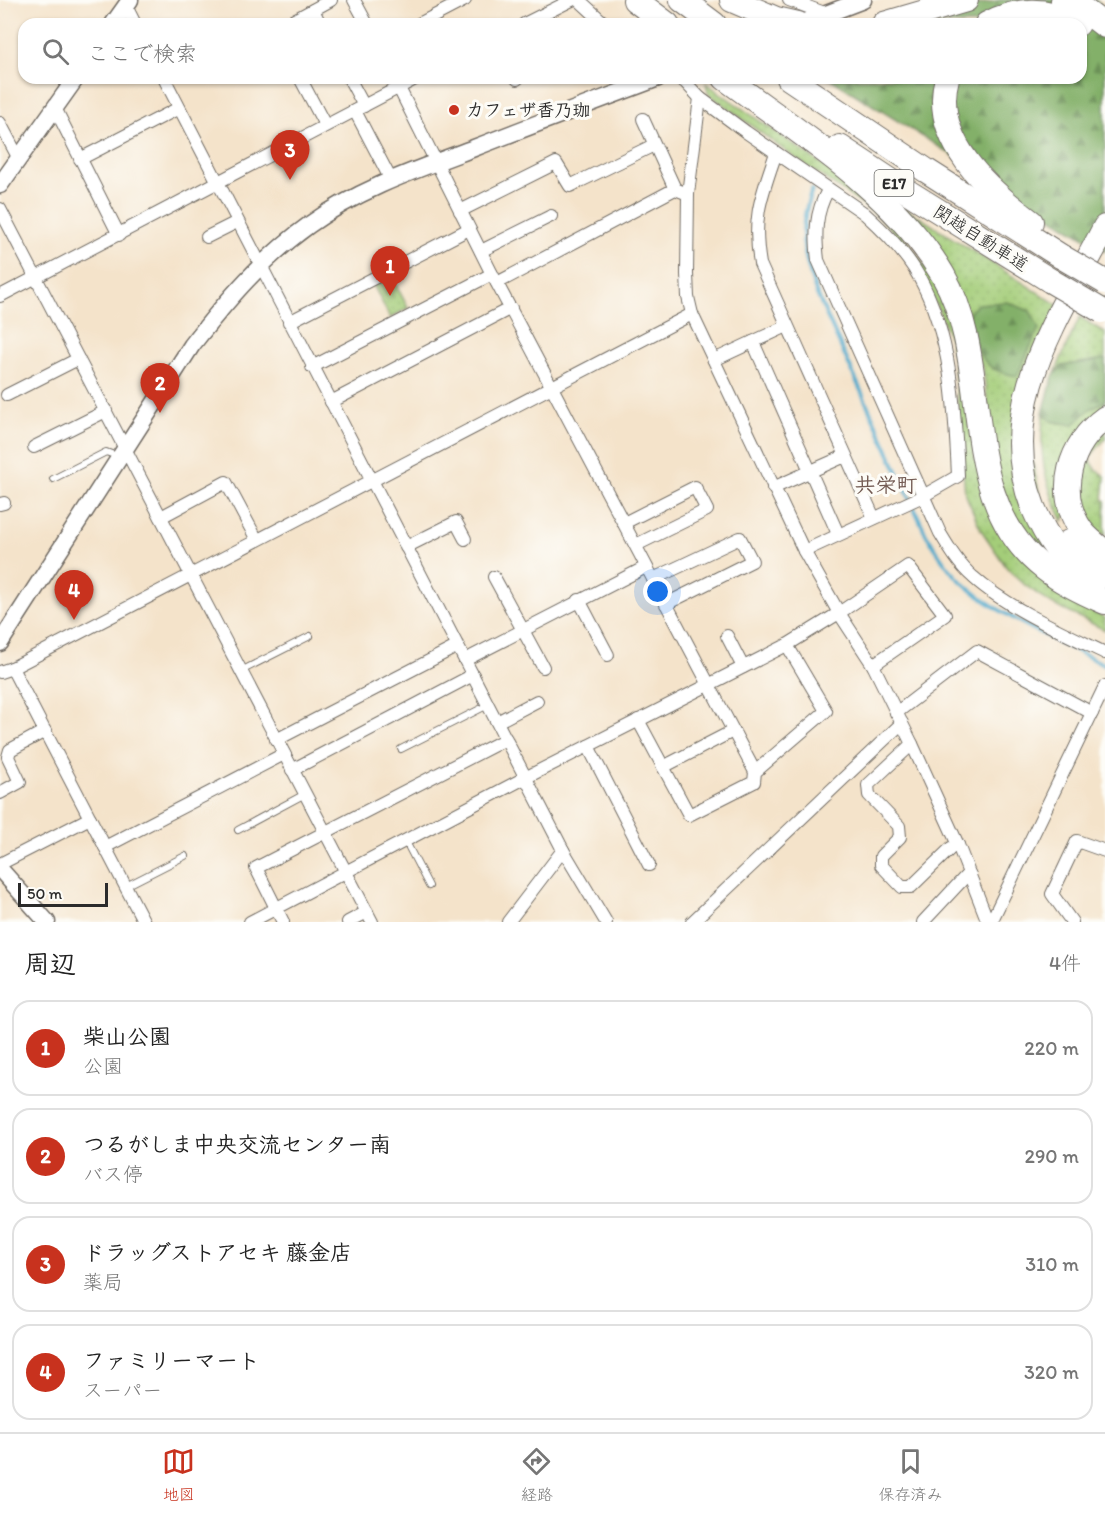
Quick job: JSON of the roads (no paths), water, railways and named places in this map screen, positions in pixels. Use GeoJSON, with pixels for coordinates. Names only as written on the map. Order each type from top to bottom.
{"type":"FeatureCollection","features":[{"type":"Feature","properties":{"kind":"highway"},"geometry":{"type":"LineString","coordinates":[[625,0],[648,18]]}},
{"type":"Feature","properties":{"kind":"highway"},"geometry":{"type":"LineString","coordinates":[[635,0],[659,18]]}},
{"type":"Feature","properties":{"kind":"highway"},"geometry":{"type":"LineString","coordinates":[[682,0],[706,18]]}},
{"type":"Feature","properties":{"kind":"highway"},"geometry":{"type":"LineString","coordinates":[[904,18],[966,0]]}},
{"type":"Feature","properties":{"kind":"highway"},"geometry":{"type":"LineString","coordinates":[[1061,0],[1084,10],[1105,26]]}},
{"type":"Feature","properties":{"kind":"highway"},"geometry":{"type":"LineString","coordinates":[[736,2],[774,18]]}},
{"type":"Feature","properties":{"kind":"highway"},"geometry":{"type":"LineString","coordinates":[[999,18],[1029,11],[1064,18]]}},
{"type":"Feature","properties":{"kind":"highway"},"geometry":{"type":"LineString","coordinates":[[1087,31],[1105,45]]}},
{"type":"Feature","properties":{"kind":"highway"},"geometry":{"type":"LineString","coordinates":[[733,84],[854,175],[886,202],[920,239],[944,278],[967,336],[983,455],[999,511],[1018,542],[1043,568],[1105,602]]}},
{"type":"Feature","properties":{"kind":"highway","name":"関越自動車道"},"geometry":{"type":"LineString","coordinates":[[750,84],[908,192],[1103,312]]}},
{"type":"Feature","properties":{"kind":"highway","name":"関越自動車道"},"geometry":{"type":"LineString","coordinates":[[798,84],[936,177],[1065,252],[1105,282]]}},
{"type":"Feature","properties":{"kind":"highway"},"geometry":{"type":"LineString","coordinates":[[946,84],[945,112],[954,139],[967,163],[990,189],[1065,252],[1105,270]]}},
{"type":"Feature","properties":{"kind":"highway"},"geometry":{"type":"LineString","coordinates":[[1105,227],[1036,361],[1024,400],[1021,435],[1026,484],[1044,530],[1072,569],[1105,593]]}},
{"type":"Feature","properties":{"kind":"highway"},"geometry":{"type":"LineString","coordinates":[[1105,254],[1058,344],[1046,373],[1037,404],[1034,438],[1039,480],[1053,518],[1078,553],[1105,572]]}},
{"type":"Feature","properties":{"kind":"highway"},"geometry":{"type":"LineString","coordinates":[[1105,418],[1091,430],[1076,450],[1070,468],[1068,486],[1071,509],[1080,528],[1105,552]]}},
{"type":"Feature","properties":{"kind":"street"},"geometry":{"type":"LineString","coordinates":[[297,18],[331,0]]}},
{"type":"Feature","properties":{"kind":"street"},"geometry":{"type":"LineString","coordinates":[[356,0],[364,18]]}},
{"type":"Feature","properties":{"kind":"street"},"geometry":{"type":"LineString","coordinates":[[430,18],[465,0]]}},
{"type":"Feature","properties":{"kind":"street"},"geometry":{"type":"LineString","coordinates":[[536,18],[572,0]]}},
{"type":"Feature","properties":{"kind":"street"},"geometry":{"type":"LineString","coordinates":[[579,0],[598,18]]}},
{"type":"Feature","properties":{"kind":"street"},"geometry":{"type":"LineString","coordinates":[[789,0],[827,14]]}},
{"type":"Feature","properties":{"kind":"street"},"geometry":{"type":"LineString","coordinates":[[816,18],[863,0]]}},
{"type":"Feature","properties":{"kind":"street"},"geometry":{"type":"LineString","coordinates":[[117,18],[126,2]]}},
{"type":"Feature","properties":{"kind":"street"},"geometry":{"type":"LineString","coordinates":[[126,2],[133,18]]}},
{"type":"Feature","properties":{"kind":"street"},"geometry":{"type":"LineString","coordinates":[[312,10],[317,18]]}},
{"type":"Feature","properties":{"kind":"street"},"geometry":{"type":"LineString","coordinates":[[0,185],[72,84]]}},
{"type":"Feature","properties":{"kind":"street"},"geometry":{"type":"LineString","coordinates":[[167,84],[563,850],[606,922]]}},
{"type":"Feature","properties":{"kind":"street"},"geometry":{"type":"LineString","coordinates":[[303,84],[325,125]]}},
{"type":"Feature","properties":{"kind":"street"},"geometry":{"type":"LineString","coordinates":[[351,84],[359,108],[391,180]]}},
{"type":"Feature","properties":{"kind":"street"},"geometry":{"type":"LineString","coordinates":[[0,296],[359,108],[395,84]]}},
{"type":"Feature","properties":{"kind":"street"},"geometry":{"type":"LineString","coordinates":[[396,84],[469,229],[755,772],[754,782],[689,815],[638,720]]}},
{"type":"Feature","properties":{"kind":"street"},"geometry":{"type":"LineString","coordinates":[[0,643],[192,345],[222,307],[260,266],[312,223],[339,206],[391,180],[642,84]]}},
{"type":"Feature","properties":{"kind":"street"},"geometry":{"type":"LineString","coordinates":[[687,84],[700,98],[828,190],[864,213],[893,242],[918,274],[936,316],[951,385],[958,476],[923,496],[804,551]]}},
{"type":"Feature","properties":{"kind":"street"},"geometry":{"type":"LineString","coordinates":[[700,98],[688,194],[687,274],[688,297],[692,314],[804,551],[839,613],[873,665],[912,744],[958,845],[989,922]]}},
{"type":"Feature","properties":{"kind":"street"},"geometry":{"type":"LineString","coordinates":[[55,108],[119,235]]}},
{"type":"Feature","properties":{"kind":"street"},"geometry":{"type":"LineString","coordinates":[[80,159],[179,108]]}},
{"type":"Feature","properties":{"kind":"street"},"geometry":{"type":"LineString","coordinates":[[643,119],[675,189],[688,194]]}},
{"type":"Feature","properties":{"kind":"street"},"geometry":{"type":"LineString","coordinates":[[0,123],[19,159]]}},
{"type":"Feature","properties":{"kind":"street"},"geometry":{"type":"LineString","coordinates":[[460,211],[556,163],[570,186],[654,145]]}},
{"type":"Feature","properties":{"kind":"street"},"geometry":{"type":"LineString","coordinates":[[776,153],[760,200],[756,224],[760,264],[874,518]]}},
{"type":"Feature","properties":{"kind":"street"},"geometry":{"type":"LineString","coordinates":[[312,368],[675,189]]}},
{"type":"Feature","properties":{"kind":"street"},"geometry":{"type":"LineString","coordinates":[[828,190],[822,201],[815,232],[818,260],[940,533],[953,554],[972,577],[1006,601],[1105,653]]}},
{"type":"Feature","properties":{"kind":"street"},"geometry":{"type":"LineString","coordinates":[[0,209],[106,411],[122,452],[161,517],[369,917],[348,922]]}},
{"type":"Feature","properties":{"kind":"street"},"geometry":{"type":"LineString","coordinates":[[481,251],[551,216]]}},
{"type":"Feature","properties":{"kind":"street"},"geometry":{"type":"LineString","coordinates":[[207,237],[237,222]]}},
{"type":"Feature","properties":{"kind":"street"},"geometry":{"type":"LineString","coordinates":[[289,322],[469,229]]}},
{"type":"Feature","properties":{"kind":"street"},"geometry":{"type":"LineString","coordinates":[[331,402],[511,308]]}},
{"type":"Feature","properties":{"kind":"street"},"geometry":{"type":"LineString","coordinates":[[144,922],[45,731],[6,670],[692,314]]}},
{"type":"Feature","properties":{"kind":"street"},"geometry":{"type":"LineString","coordinates":[[714,360],[787,326]]}},
{"type":"Feature","properties":{"kind":"street"},"geometry":{"type":"LineString","coordinates":[[753,342],[838,534]]}},
{"type":"Feature","properties":{"kind":"street"},"geometry":{"type":"LineString","coordinates":[[7,395],[78,359]]}},
{"type":"Feature","properties":{"kind":"street"},"geometry":{"type":"LineString","coordinates":[[34,447],[106,411]]}},
{"type":"Feature","properties":{"kind":"street"},"geometry":{"type":"LineString","coordinates":[[773,488],[845,456]]}},
{"type":"Feature","properties":{"kind":"street"},"geometry":{"type":"LineString","coordinates":[[161,517],[226,482],[257,540]]}},
{"type":"Feature","properties":{"kind":"street"},"geometry":{"type":"LineString","coordinates":[[624,523],[695,487],[707,510],[636,545]]}},
{"type":"Feature","properties":{"kind":"street"},"geometry":{"type":"LineString","coordinates":[[406,547],[456,522],[465,539]]}},
{"type":"Feature","properties":{"kind":"street"},"geometry":{"type":"LineString","coordinates":[[653,579],[740,538],[752,561],[666,604]]}},
{"type":"Feature","properties":{"kind":"street"},"geometry":{"type":"LineString","coordinates":[[250,922],[405,840],[787,645],[908,566],[945,615],[873,665]]}},
{"type":"Feature","properties":{"kind":"street"},"geometry":{"type":"LineString","coordinates":[[465,660],[646,567]]}},
{"type":"Feature","properties":{"kind":"street"},"geometry":{"type":"LineString","coordinates":[[494,577],[543,668]]}},
{"type":"Feature","properties":{"kind":"street"},"geometry":{"type":"LineString","coordinates":[[579,600],[608,655]]}},
{"type":"Feature","properties":{"kind":"street"},"geometry":{"type":"LineString","coordinates":[[727,636],[743,667]]}},
{"type":"Feature","properties":{"kind":"street"},"geometry":{"type":"LineString","coordinates":[[755,772],[826,711],[787,645]]}},
{"type":"Feature","properties":{"kind":"street"},"geometry":{"type":"LineString","coordinates":[[276,740],[458,646]]}},
{"type":"Feature","properties":{"kind":"street"},"geometry":{"type":"LineString","coordinates":[[692,922],[899,718],[976,651],[1092,713]]}},
{"type":"Feature","properties":{"kind":"street"},"geometry":{"type":"LineString","coordinates":[[292,770],[473,675]]}},
{"type":"Feature","properties":{"kind":"street"},"geometry":{"type":"LineString","coordinates":[[989,922],[1105,686]]}},
{"type":"Feature","properties":{"kind":"street"},"geometry":{"type":"LineString","coordinates":[[497,722],[537,701]]}},
{"type":"Feature","properties":{"kind":"street"},"geometry":{"type":"LineString","coordinates":[[0,793],[20,782],[8,757],[10,750],[45,731]]}},
{"type":"Feature","properties":{"kind":"street"},"geometry":{"type":"LineString","coordinates":[[663,767],[733,731]]}},
{"type":"Feature","properties":{"kind":"street"},"geometry":{"type":"LineString","coordinates":[[283,922],[256,868],[506,739]]}},
{"type":"Feature","properties":{"kind":"street"},"geometry":{"type":"LineString","coordinates":[[912,744],[868,785],[869,795],[899,826],[900,837],[881,856],[881,865],[902,887],[911,887],[958,845]]}},
{"type":"Feature","properties":{"kind":"street"},"geometry":{"type":"LineString","coordinates":[[588,746],[649,865]]}},
{"type":"Feature","properties":{"kind":"street"},"geometry":{"type":"LineString","coordinates":[[105,847],[284,754]]}},
{"type":"Feature","properties":{"kind":"street"},"geometry":{"type":"LineString","coordinates":[[0,864],[90,818]]}},
{"type":"Feature","properties":{"kind":"street"},"geometry":{"type":"LineString","coordinates":[[1072,922],[1052,894],[1077,841],[1105,851]]}},
{"type":"Feature","properties":{"kind":"street"},"geometry":{"type":"LineString","coordinates":[[508,922],[563,850]]}},
{"type":"Feature","properties":{"kind":"street"},"geometry":{"type":"LineString","coordinates":[[0,869],[47,922]]}},
{"type":"Feature","properties":{"kind":"street"},"geometry":{"type":"LineString","coordinates":[[923,922],[965,877],[970,875]]}},
{"type":"Feature","properties":{"kind":"lane"},"geometry":{"type":"LineString","coordinates":[[53,479],[106,452],[122,452]]}},
{"type":"Feature","properties":{"kind":"lane"},"geometry":{"type":"LineString","coordinates":[[241,672],[310,636]]}},
{"type":"Feature","properties":{"kind":"lane"},"geometry":{"type":"LineString","coordinates":[[401,749],[488,705]]}},
{"type":"Feature","properties":{"kind":"lane"},"geometry":{"type":"LineString","coordinates":[[238,830],[305,794]]}},
{"type":"Feature","properties":{"kind":"lane"},"geometry":{"type":"LineString","coordinates":[[405,840],[429,886]]}},
{"type":"Feature","properties":{"kind":"lane"},"geometry":{"type":"LineString","coordinates":[[125,886],[184,856]]}},
{"type":"Feature","properties":{"kind":"waterway"},"geometry":{"type":"LineString","coordinates":[[812,190],[803,230],[805,253],[816,292],[926,534],[939,555],[969,589],[1006,614],[1105,665]]}},
{"type":"Feature","properties":{"kind":"place","name":"カフェザ香乃珈"},"geometry":{"type":"Point","coordinates":[454,110]}},
{"type":"Feature","properties":{"kind":"place","name":"ドラッグストアセキ 藤金店"},"geometry":{"type":"Point","coordinates":[290,180]}},
{"type":"Feature","properties":{"kind":"place","name":"柴山公園"},"geometry":{"type":"Point","coordinates":[390,296]}},
{"type":"Feature","properties":{"kind":"place","name":"つるがしま中央交流センター南"},"geometry":{"type":"Point","coordinates":[160,413]}},
{"type":"Feature","properties":{"kind":"place","name":"ファミリーマート"},"geometry":{"type":"Point","coordinates":[74,620]}},
{"type":"Feature","properties":{"kind":"district","name":"共栄町"},"geometry":{"type":"Point","coordinates":[886,484]}}]}
